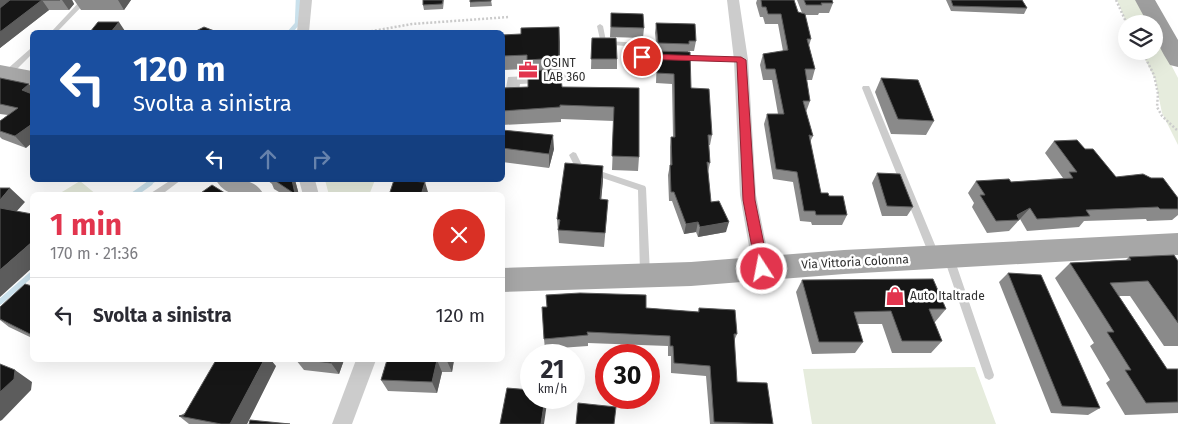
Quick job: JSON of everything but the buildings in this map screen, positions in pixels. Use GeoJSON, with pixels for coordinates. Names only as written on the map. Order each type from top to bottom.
{"type":"FeatureCollection","features":[{"type":"Feature","properties":{"kind":"highway"},"geometry":{"type":"LineString","coordinates":[[1145,0],[1178,60]]}},
{"type":"Feature","properties":{"kind":"main road"},"geometry":{"type":"LineString","coordinates":[[4,72],[30,78]]}},
{"type":"Feature","properties":{"kind":"main road"},"geometry":{"type":"LineString","coordinates":[[232,182],[247,192]]}},
{"type":"Feature","properties":{"kind":"main road","name":"Via Vittoria Colonna"},"geometry":{"type":"LineString","coordinates":[[505,280],[762,269],[844,262],[1178,244]]}},
{"type":"Feature","properties":{"kind":"street"},"geometry":{"type":"LineString","coordinates":[[303,30],[306,0]]}},
{"type":"Feature","properties":{"kind":"street"},"geometry":{"type":"LineString","coordinates":[[733,0],[741,60],[749,200],[762,269]]}},
{"type":"Feature","properties":{"kind":"street"},"geometry":{"type":"LineString","coordinates":[[505,93],[513,92],[513,80],[570,78]]}},
{"type":"Feature","properties":{"kind":"street"},"geometry":{"type":"LineString","coordinates":[[342,424],[365,362]]}},
{"type":"Feature","properties":{"kind":"lane"},"geometry":{"type":"LineString","coordinates":[[56,30],[85,0]]}},
{"type":"Feature","properties":{"kind":"lane"},"geometry":{"type":"LineString","coordinates":[[600,26],[603,42],[641,45],[642,57],[741,60]]}},
{"type":"Feature","properties":{"kind":"lane"},"geometry":{"type":"LineString","coordinates":[[4,72],[30,52]]}},
{"type":"Feature","properties":{"kind":"lane"},"geometry":{"type":"LineString","coordinates":[[866,88],[942,258],[989,375]]}},
{"type":"Feature","properties":{"kind":"lane"},"geometry":{"type":"LineString","coordinates":[[573,155],[579,167],[642,188],[645,275]]}},
{"type":"Feature","properties":{"kind":"lane"},"geometry":{"type":"LineString","coordinates":[[159,192],[174,182]]}},
{"type":"Feature","properties":{"kind":"path"},"geometry":{"type":"LineString","coordinates":[[1116,0],[1123,15]]}},
{"type":"Feature","properties":{"kind":"path"},"geometry":{"type":"LineString","coordinates":[[378,30],[412,24],[509,17]]}},
{"type":"Feature","properties":{"kind":"path"},"geometry":{"type":"LineString","coordinates":[[1146,60],[1154,75],[1158,94],[1157,107],[1162,116],[1178,131]]}},
{"type":"Feature","properties":{"kind":"green space"},"geometry":{"type":"Polygon","coordinates":[[[1117,0],[1137,0],[1144,15],[1123,15],[1117,0]]]}},
{"type":"Feature","properties":{"kind":"green space"},"geometry":{"type":"Polygon","coordinates":[[[1163,49],[1178,78],[1178,145],[1162,113],[1155,79],[1146,60],[1163,60],[1163,49]]]}},
{"type":"Feature","properties":{"kind":"green space"},"geometry":{"type":"Polygon","coordinates":[[[81,182],[93,192],[62,192],[81,182]]]}},
{"type":"Feature","properties":{"kind":"green space"},"geometry":{"type":"Polygon","coordinates":[[[326,182],[374,182],[370,192],[328,192],[326,182]]]}},
{"type":"Feature","properties":{"kind":"green space"},"geometry":{"type":"Polygon","coordinates":[[[975,367],[996,424],[812,424],[803,369],[975,367]]]}},
{"type":"Feature","properties":{"kind":"waterway"},"geometry":{"type":"LineString","coordinates":[[292,30],[297,24],[298,0]]}},
{"type":"Feature","properties":{"kind":"waterway"},"geometry":{"type":"LineString","coordinates":[[137,192],[150,183]]}},
{"type":"Feature","properties":{"kind":"waterway"},"geometry":{"type":"LineString","coordinates":[[0,302],[30,276]]}},
{"type":"Feature","properties":{"kind":"place","name":"OSINT LAB 360"},"geometry":{"type":"Point","coordinates":[528,70]}},
{"type":"Feature","properties":{"kind":"place","name":"Auto Italtrade"},"geometry":{"type":"Point","coordinates":[895,296]}},
{"type":"Feature","properties":{"kind":"route"},"geometry":{"type":"LineString","coordinates":[[642,57],[717,57],[741,60],[749,200],[762,269]]}}]}
